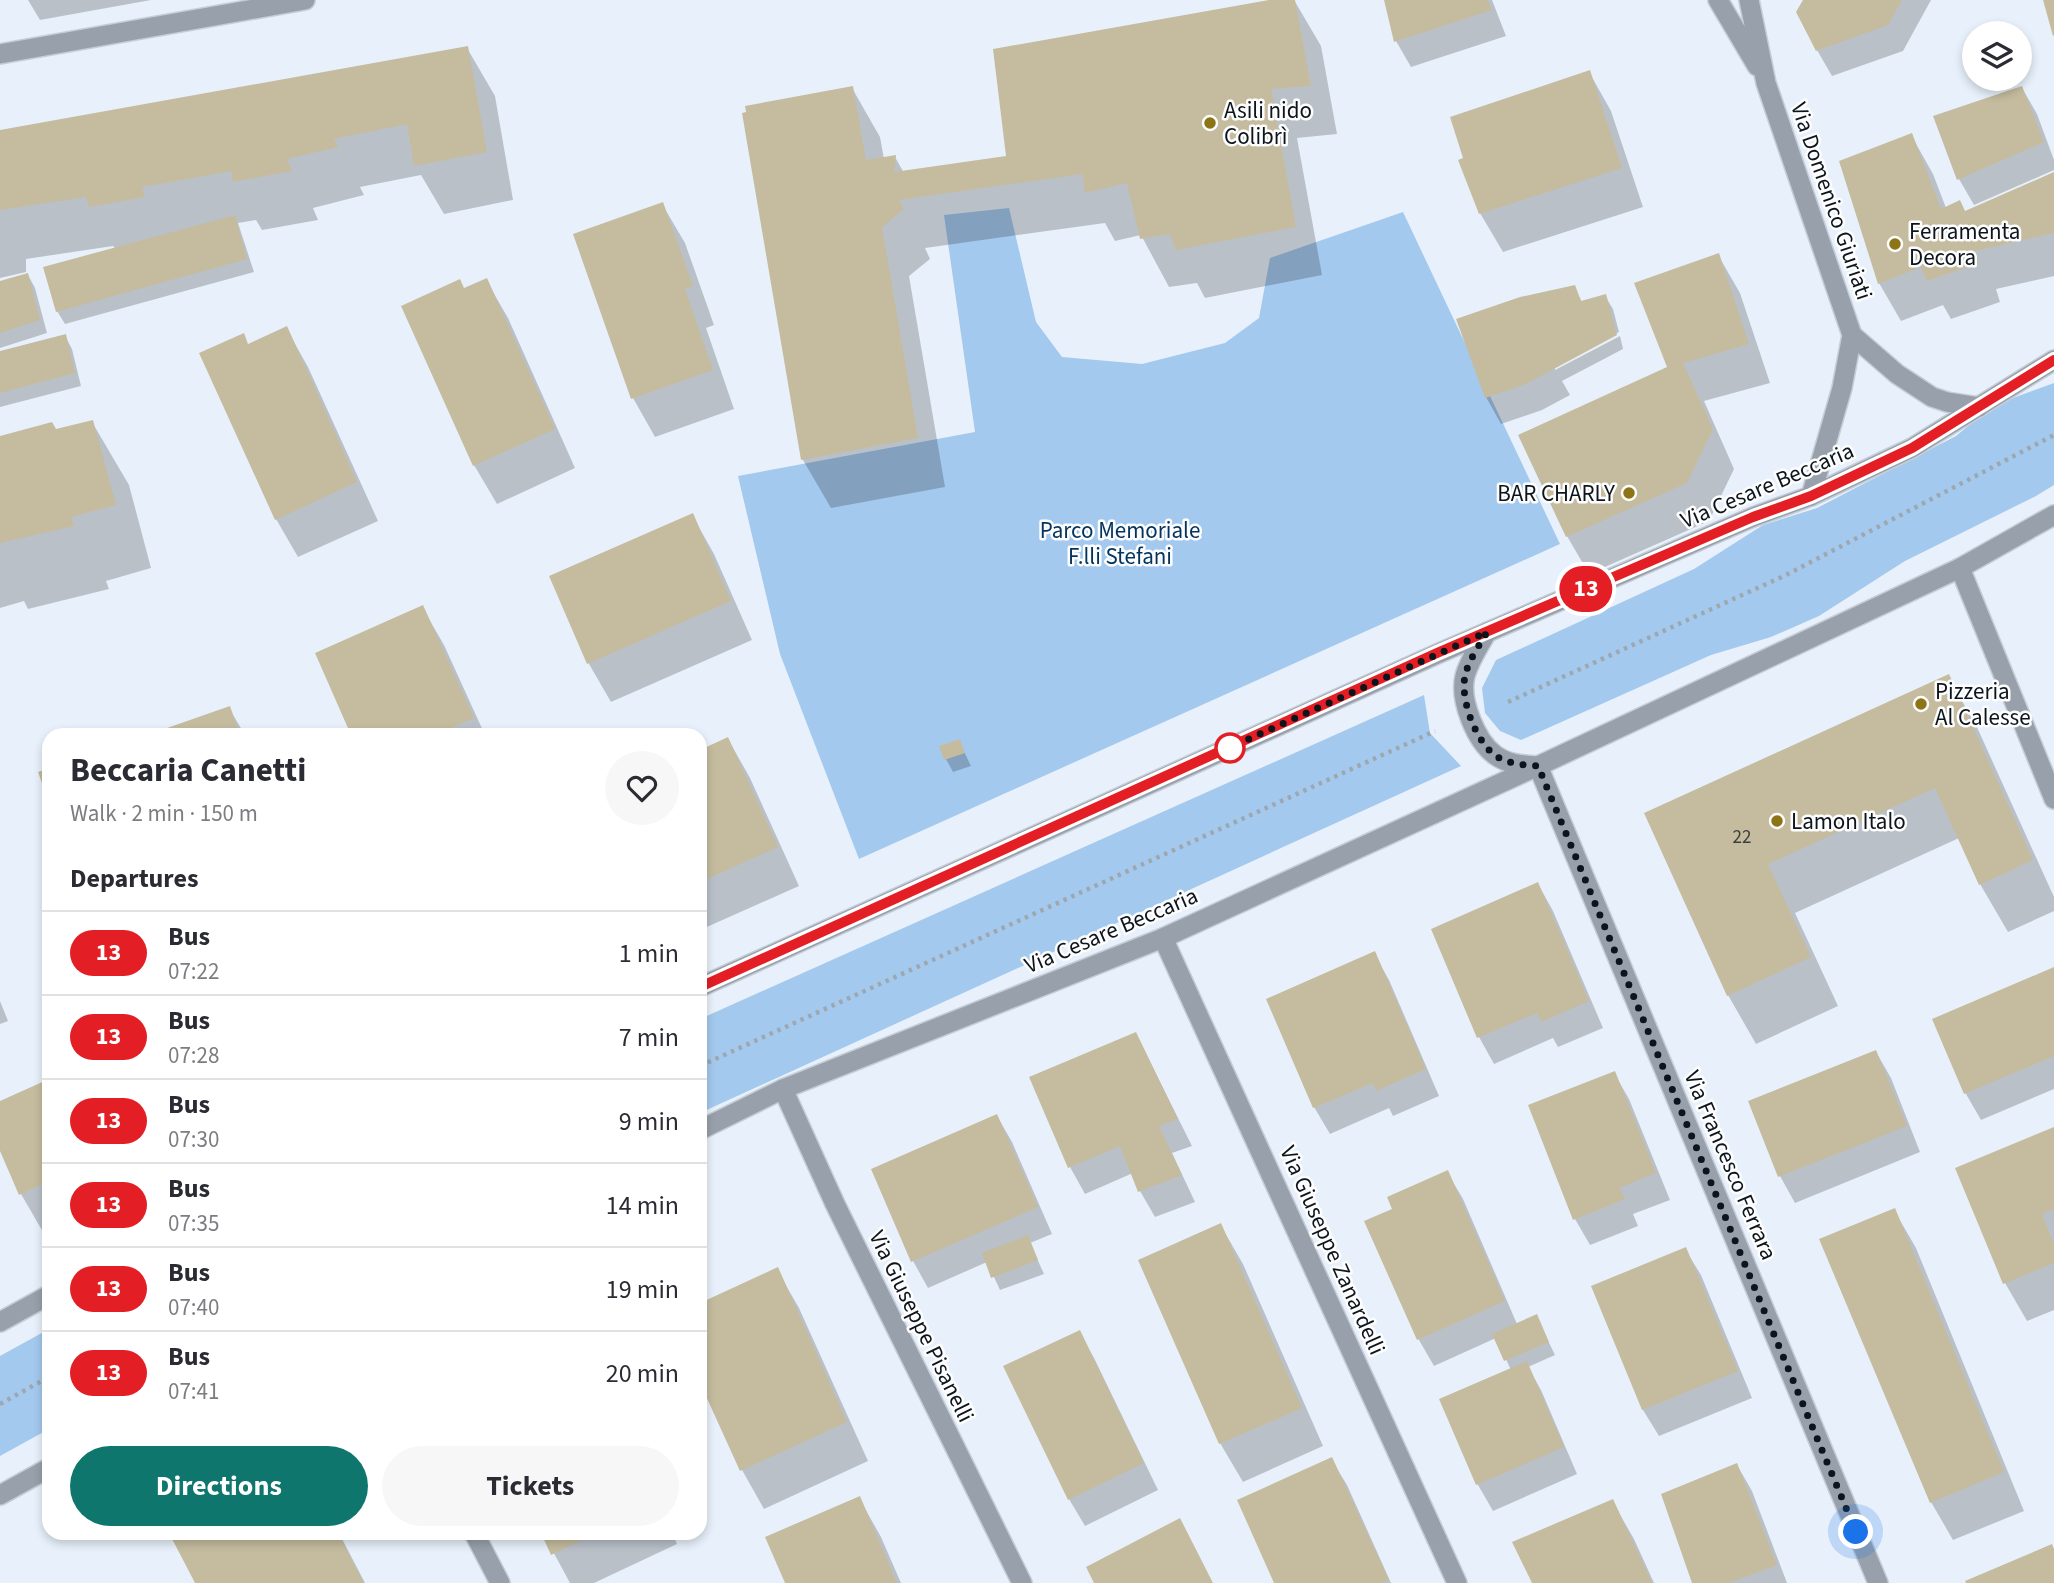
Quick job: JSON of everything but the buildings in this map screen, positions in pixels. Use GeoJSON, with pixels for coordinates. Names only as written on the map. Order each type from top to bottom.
{"type":"FeatureCollection","features":[{"type":"Feature","properties":{"kind":"street"},"geometry":{"type":"LineString","coordinates":[[1718,0],[1766,83]]}},
{"type":"Feature","properties":{"kind":"street"},"geometry":{"type":"LineString","coordinates":[[1749,0],[1766,83]]}},
{"type":"Feature","properties":{"kind":"street"},"geometry":{"type":"LineString","coordinates":[[0,54],[296,1]]}},
{"type":"Feature","properties":{"kind":"street","name":"Via Domenico Giuriati"},"geometry":{"type":"LineString","coordinates":[[1766,83],[1852,335],[1842,388],[1811,496]]}},
{"type":"Feature","properties":{"kind":"street","name":"Via Domenico Giuriati"},"geometry":{"type":"LineString","coordinates":[[1852,335],[1918,389],[1947,402],[1979,407]]}},
{"type":"Feature","properties":{"kind":"street","name":"Via Cesare Beccaria"},"geometry":{"type":"LineString","coordinates":[[707,984],[1487,632],[1753,517],[1811,496],[1912,448],[2054,360]]}},
{"type":"Feature","properties":{"kind":"street","name":"Via Cesare Beccaria"},"geometry":{"type":"LineString","coordinates":[[707,1127],[783,1089],[1163,938],[1960,568],[2054,515]]}},
{"type":"Feature","properties":{"kind":"street"},"geometry":{"type":"LineString","coordinates":[[1960,568],[2054,799]]}},
{"type":"Feature","properties":{"kind":"street"},"geometry":{"type":"LineString","coordinates":[[1487,632],[1464,678],[1470,718],[1482,743],[1496,756],[1514,764],[1538,766]]}},
{"type":"Feature","properties":{"kind":"street","name":"Via Francesco Ferrara"},"geometry":{"type":"LineString","coordinates":[[1538,766],[1878,1583]]}},
{"type":"Feature","properties":{"kind":"street","name":"Via Giuseppe Zanardelli"},"geometry":{"type":"LineString","coordinates":[[1163,938],[1457,1583]]}},
{"type":"Feature","properties":{"kind":"street","name":"Via Giuseppe Pisanelli"},"geometry":{"type":"LineString","coordinates":[[783,1089],[835,1204],[1022,1583]]}},
{"type":"Feature","properties":{"kind":"street"},"geometry":{"type":"LineString","coordinates":[[0,1322],[42,1299]]}},
{"type":"Feature","properties":{"kind":"street"},"geometry":{"type":"LineString","coordinates":[[0,1495],[42,1472]]}},
{"type":"Feature","properties":{"kind":"street"},"geometry":{"type":"LineString","coordinates":[[478,1540],[500,1583]]}},
{"type":"Feature","properties":{"kind":"path"},"geometry":{"type":"LineString","coordinates":[[707,1063],[1430,733],[1470,718],[1786,575],[2054,435]]}},
{"type":"Feature","properties":{"kind":"path"},"geometry":{"type":"LineString","coordinates":[[0,1404],[42,1381]]}},
{"type":"Feature","properties":{"kind":"green space","name":"Parco Memoriale F.lli Stefani"},"geometry":{"type":"Polygon","coordinates":[[[1009,208],[1036,322],[1062,357],[1142,364],[1225,343],[1259,318],[1270,258],[1403,212],[1560,544],[859,859],[780,654],[738,476],[975,432],[944,215],[1009,208]]]}},
{"type":"Feature","properties":{"kind":"green space"},"geometry":{"type":"Polygon","coordinates":[[[2054,383],[2054,485],[2036,496],[1905,561],[1819,616],[1771,637],[1711,655],[1521,740],[1500,731],[1485,713],[1482,688],[1496,660],[1694,569],[1763,525],[1817,508],[1956,436],[1980,416],[2013,398],[2054,383]]]}},
{"type":"Feature","properties":{"kind":"green space"},"geometry":{"type":"Polygon","coordinates":[[[1424,695],[1430,733],[1461,766],[707,1110],[707,1016],[1424,695]]]}},
{"type":"Feature","properties":{"kind":"green space"},"geometry":{"type":"Polygon","coordinates":[[[42,1333],[42,1433],[0,1456],[0,1356],[42,1333]]]}},
{"type":"Feature","properties":{"kind":"bus line","name":"13"},"geometry":{"type":"LineString","coordinates":[[707,984],[1437,653],[1753,517],[1811,496],[1912,448],[2054,360]]}},
{"type":"Feature","properties":{"kind":"place","name":"Asili nido Colibrì"},"geometry":{"type":"Point","coordinates":[1210,123]}},
{"type":"Feature","properties":{"kind":"place","name":"Ferramenta Decora"},"geometry":{"type":"Point","coordinates":[1895,244]}},
{"type":"Feature","properties":{"kind":"place","name":"BAR CHARLY"},"geometry":{"type":"Point","coordinates":[1629,493]}},
{"type":"Feature","properties":{"kind":"place","name":"Pizzeria Al Calesse"},"geometry":{"type":"Point","coordinates":[1921,704]}},
{"type":"Feature","properties":{"kind":"place","name":"Lamon Italo"},"geometry":{"type":"Point","coordinates":[1777,821]}},
{"type":"Feature","properties":{"kind":"route"},"geometry":{"type":"LineString","coordinates":[[1230,748],[1222,751],[1487,632],[1464,678],[1470,718],[1482,743],[1496,756],[1514,764],[1538,766],[1856,1532]]}}]}
